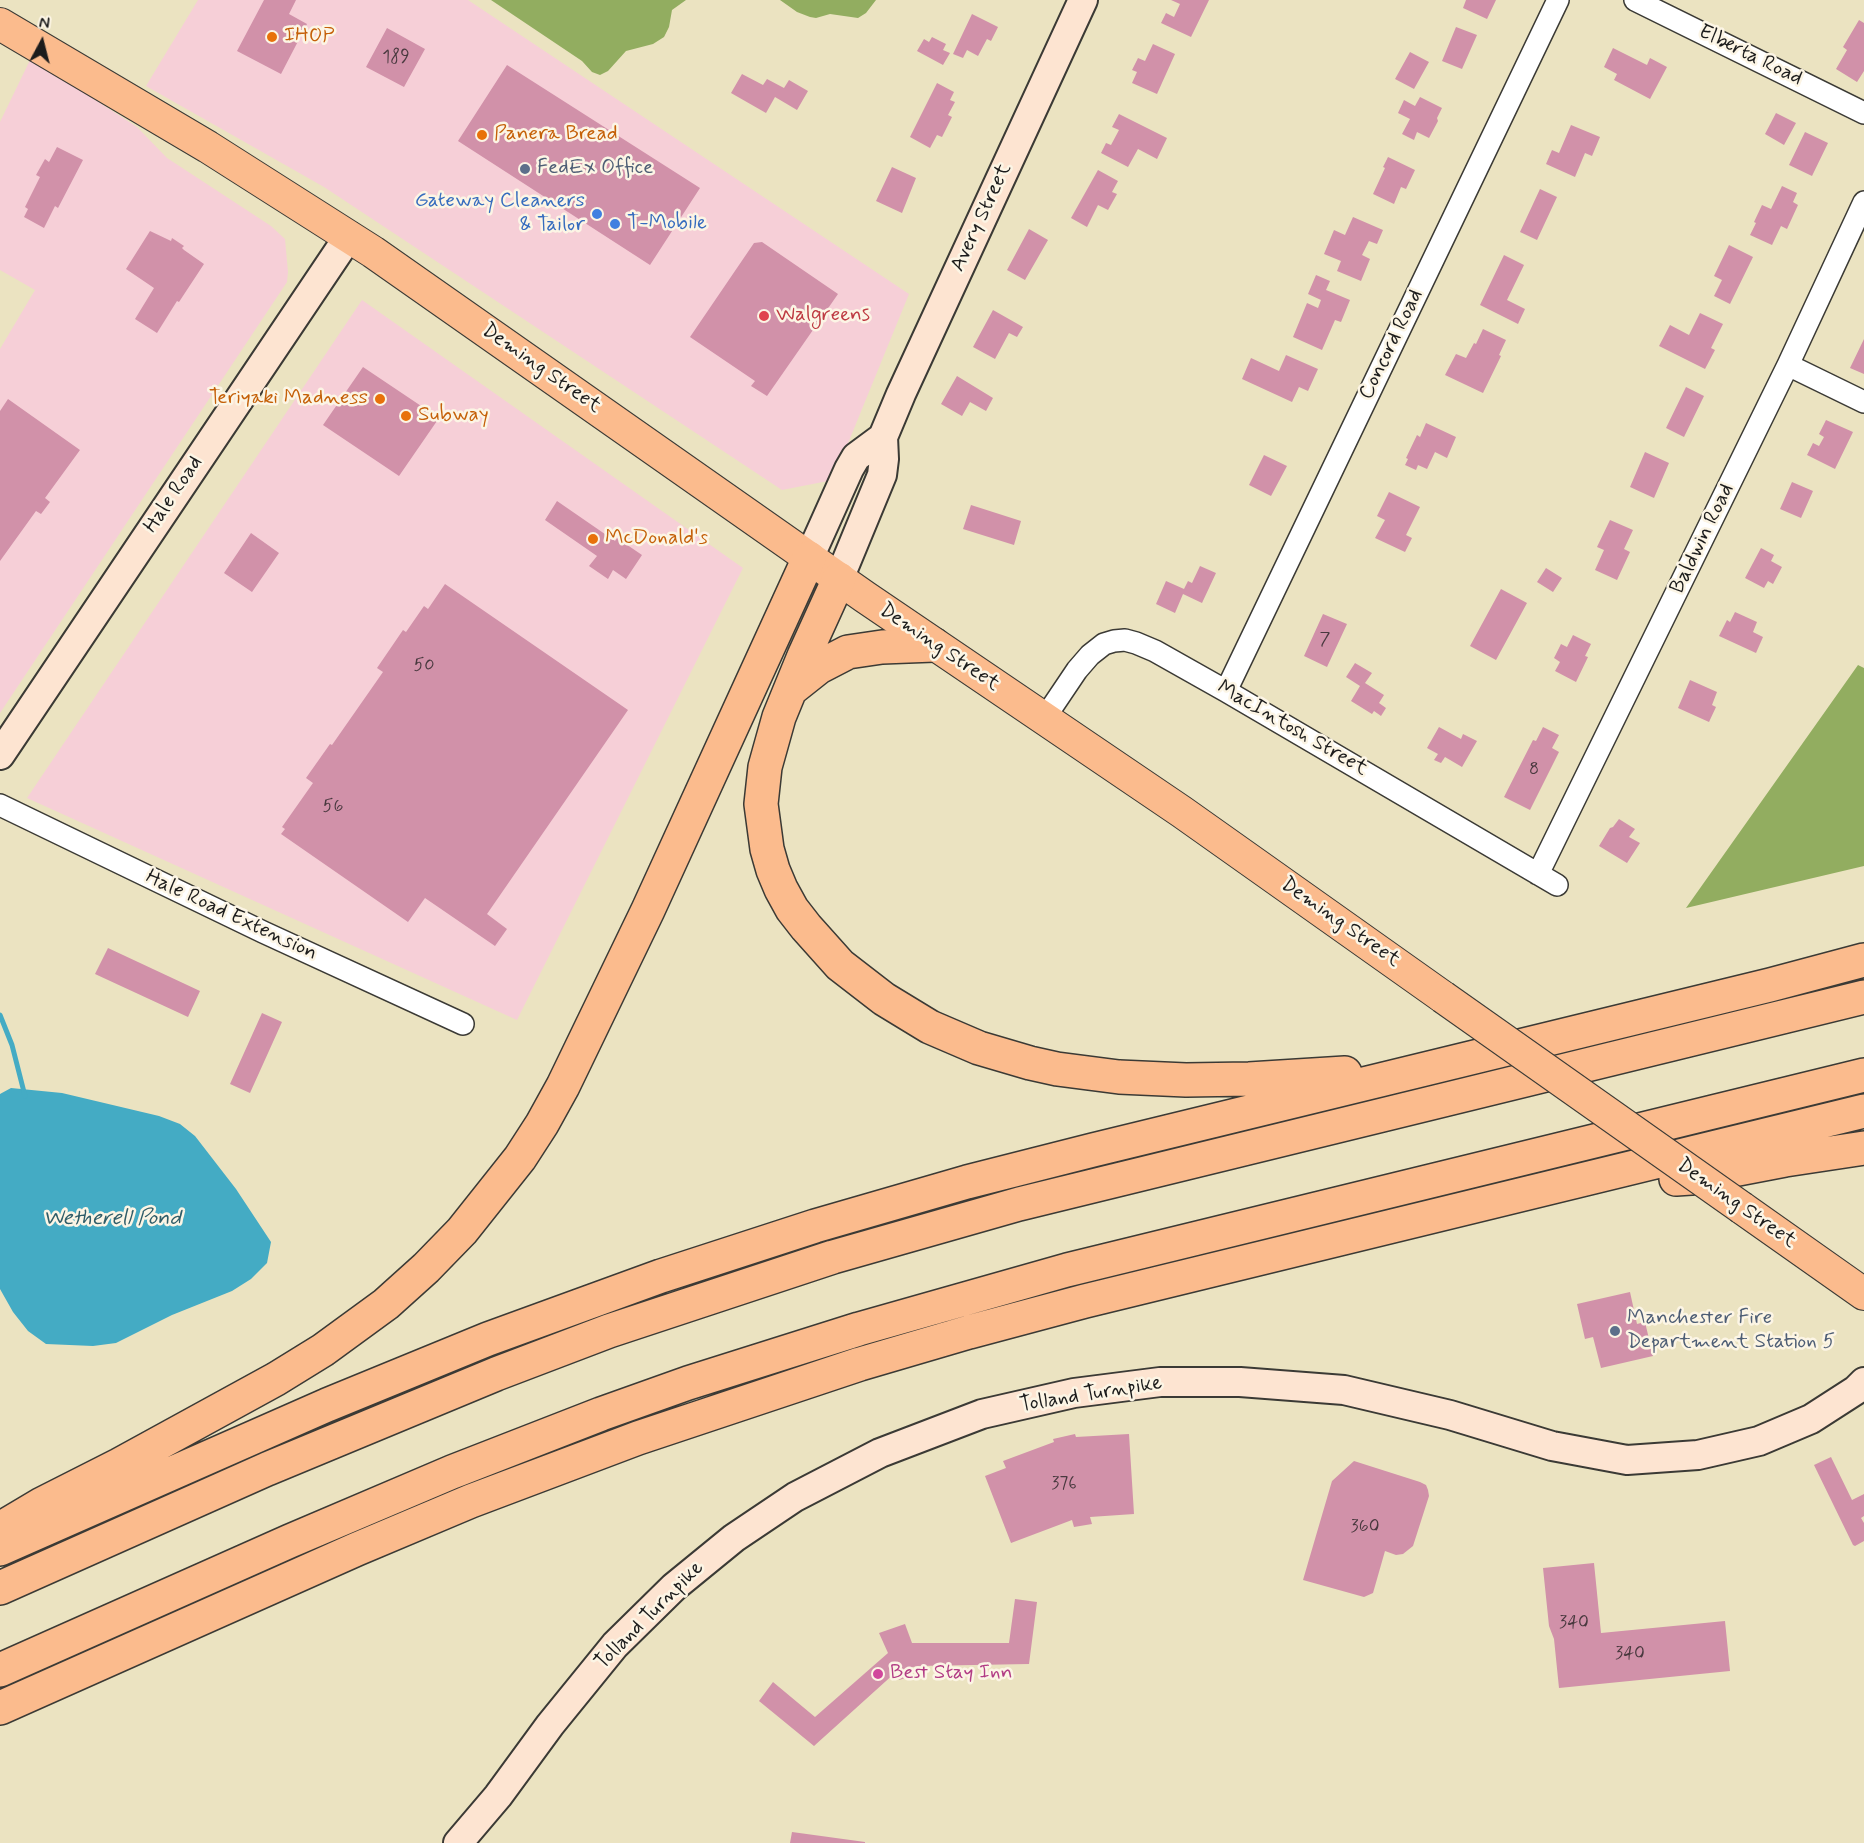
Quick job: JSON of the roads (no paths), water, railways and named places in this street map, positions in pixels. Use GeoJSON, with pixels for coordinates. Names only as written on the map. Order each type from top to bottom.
{"type":"FeatureCollection","features":[{"type":"Feature","properties":{"kind":"highway"},"geometry":{"type":"LineString","coordinates":[[0,1529],[42,1504],[119,1465],[276,1379],[323,1350],[393,1298],[462,1231],[520,1158],[542,1124],[574,1064],[675,852],[808,558]]}},
{"type":"Feature","properties":{"kind":"highway"},"geometry":{"type":"LineString","coordinates":[[838,579],[789,691],[770,745],[762,785],[763,825],[773,870],[792,909],[821,946],[861,983],[906,1013],[955,1038],[1003,1056],[1058,1069],[1119,1077],[1217,1080],[1428,1068]]}},
{"type":"Feature","properties":{"kind":"highway"},"geometry":{"type":"LineString","coordinates":[[789,691],[819,667],[848,652],[882,647],[934,645]]}},
{"type":"Feature","properties":{"kind":"highway"},"geometry":{"type":"LineString","coordinates":[[0,1549],[411,1370],[553,1314],[661,1275],[815,1226],[967,1182],[1864,960]]}},
{"type":"Feature","properties":{"kind":"highway"},"geometry":{"type":"LineString","coordinates":[[0,1588],[267,1469],[475,1382],[609,1331],[833,1257],[1019,1204],[1864,997]]}},
{"type":"Feature","properties":{"kind":"highway"},"geometry":{"type":"LineString","coordinates":[[0,1670],[452,1472],[601,1414],[711,1376],[870,1326],[1056,1273],[1864,1075]]}},
{"type":"Feature","properties":{"kind":"highway"},"geometry":{"type":"LineString","coordinates":[[0,1708],[413,1525],[528,1478],[638,1438],[860,1364],[1019,1318],[1864,1111]]}},
{"type":"Feature","properties":{"kind":"highway"},"geometry":{"type":"LineString","coordinates":[[1543,1189],[1691,1178],[1864,1148]]}},
{"type":"Feature","properties":{"kind":"main road","name":"Deming Street"},"geometry":{"type":"LineString","coordinates":[[0,24],[140,105],[349,236],[838,579],[1182,812],[1864,1294]]}},
{"type":"Feature","properties":{"kind":"street","name":"Avery Street"},"geometry":{"type":"LineString","coordinates":[[838,579],[882,475],[883,437],[924,341],[1083,0]]}},
{"type":"Feature","properties":{"kind":"street","name":"Concord Road"},"geometry":{"type":"LineString","coordinates":[[1226,691],[1558,0]]}},
{"type":"Feature","properties":{"kind":"street","name":"Elberta Road"},"geometry":{"type":"LineString","coordinates":[[1635,0],[1864,112]]}},
{"type":"Feature","properties":{"kind":"street","name":"Baldwin Road"},"geometry":{"type":"LineString","coordinates":[[1538,874],[1788,365],[1864,202]]}},
{"type":"Feature","properties":{"kind":"street","name":"Hale Road"},"geometry":{"type":"LineString","coordinates":[[0,754],[349,236]]}},
{"type":"Feature","properties":{"kind":"street"},"geometry":{"type":"LineString","coordinates":[[1788,365],[1864,402]]}},
{"type":"Feature","properties":{"kind":"street","name":"Avery Street"},"geometry":{"type":"LineString","coordinates":[[808,558],[853,463],[865,450],[883,437]]}},
{"type":"Feature","properties":{"kind":"street","name":"MacIntosh Street"},"geometry":{"type":"LineString","coordinates":[[1044,718],[1077,670],[1099,647],[1114,641],[1125,640],[1145,646],[1557,885]]}},
{"type":"Feature","properties":{"kind":"street","name":"Hale Road Extension"},"geometry":{"type":"LineString","coordinates":[[0,805],[263,932],[463,1024]]}},
{"type":"Feature","properties":{"kind":"street","name":"Tolland Turnpike"},"geometry":{"type":"LineString","coordinates":[[458,1843],[498,1796],[550,1725],[615,1645],[674,1587],[734,1538],[795,1497],[880,1453],[982,1414],[1074,1394],[1149,1384],[1240,1382],[1344,1390],[1450,1415],[1552,1446],[1628,1461],[1698,1455],[1759,1441],[1811,1419],[1856,1390],[1864,1382]]}},
{"type":"Feature","properties":{"kind":"water","name":"Wetherell Pond"},"geometry":{"type":"Polygon","coordinates":[[[11,1088],[62,1093],[159,1116],[180,1124],[195,1136],[236,1189],[271,1242],[267,1263],[251,1279],[232,1291],[172,1315],[116,1343],[93,1346],[46,1344],[28,1331],[13,1312],[0,1289],[0,1094],[11,1088]]]}},
{"type":"Feature","properties":{"kind":"waterway"},"geometry":{"type":"LineString","coordinates":[[0,1015],[12,1045],[25,1096]]}},
{"type":"Feature","properties":{"kind":"place","name":"IHOP"},"geometry":{"type":"Point","coordinates":[272,37]}},
{"type":"Feature","properties":{"kind":"place","name":"Panera Bread"},"geometry":{"type":"Point","coordinates":[482,135]}},
{"type":"Feature","properties":{"kind":"place","name":"FedEx Office"},"geometry":{"type":"Point","coordinates":[525,169]}},
{"type":"Feature","properties":{"kind":"place","name":"Gateway Cleaners & Tailor"},"geometry":{"type":"Point","coordinates":[597,214]}},
{"type":"Feature","properties":{"kind":"place","name":"T-Mobile"},"geometry":{"type":"Point","coordinates":[615,224]}},
{"type":"Feature","properties":{"kind":"place","name":"Walgreens"},"geometry":{"type":"Point","coordinates":[764,316]}},
{"type":"Feature","properties":{"kind":"place","name":"Teriyaki Madness"},"geometry":{"type":"Point","coordinates":[380,399]}},
{"type":"Feature","properties":{"kind":"place","name":"Subway"},"geometry":{"type":"Point","coordinates":[406,416]}},
{"type":"Feature","properties":{"kind":"place","name":"McDonald's"},"geometry":{"type":"Point","coordinates":[593,539]}},
{"type":"Feature","properties":{"kind":"place","name":"Manchester Fire Department Station 5"},"geometry":{"type":"Point","coordinates":[1615,1331]}},
{"type":"Feature","properties":{"kind":"place","name":"Best Stay Inn"},"geometry":{"type":"Point","coordinates":[878,1674]}}]}
